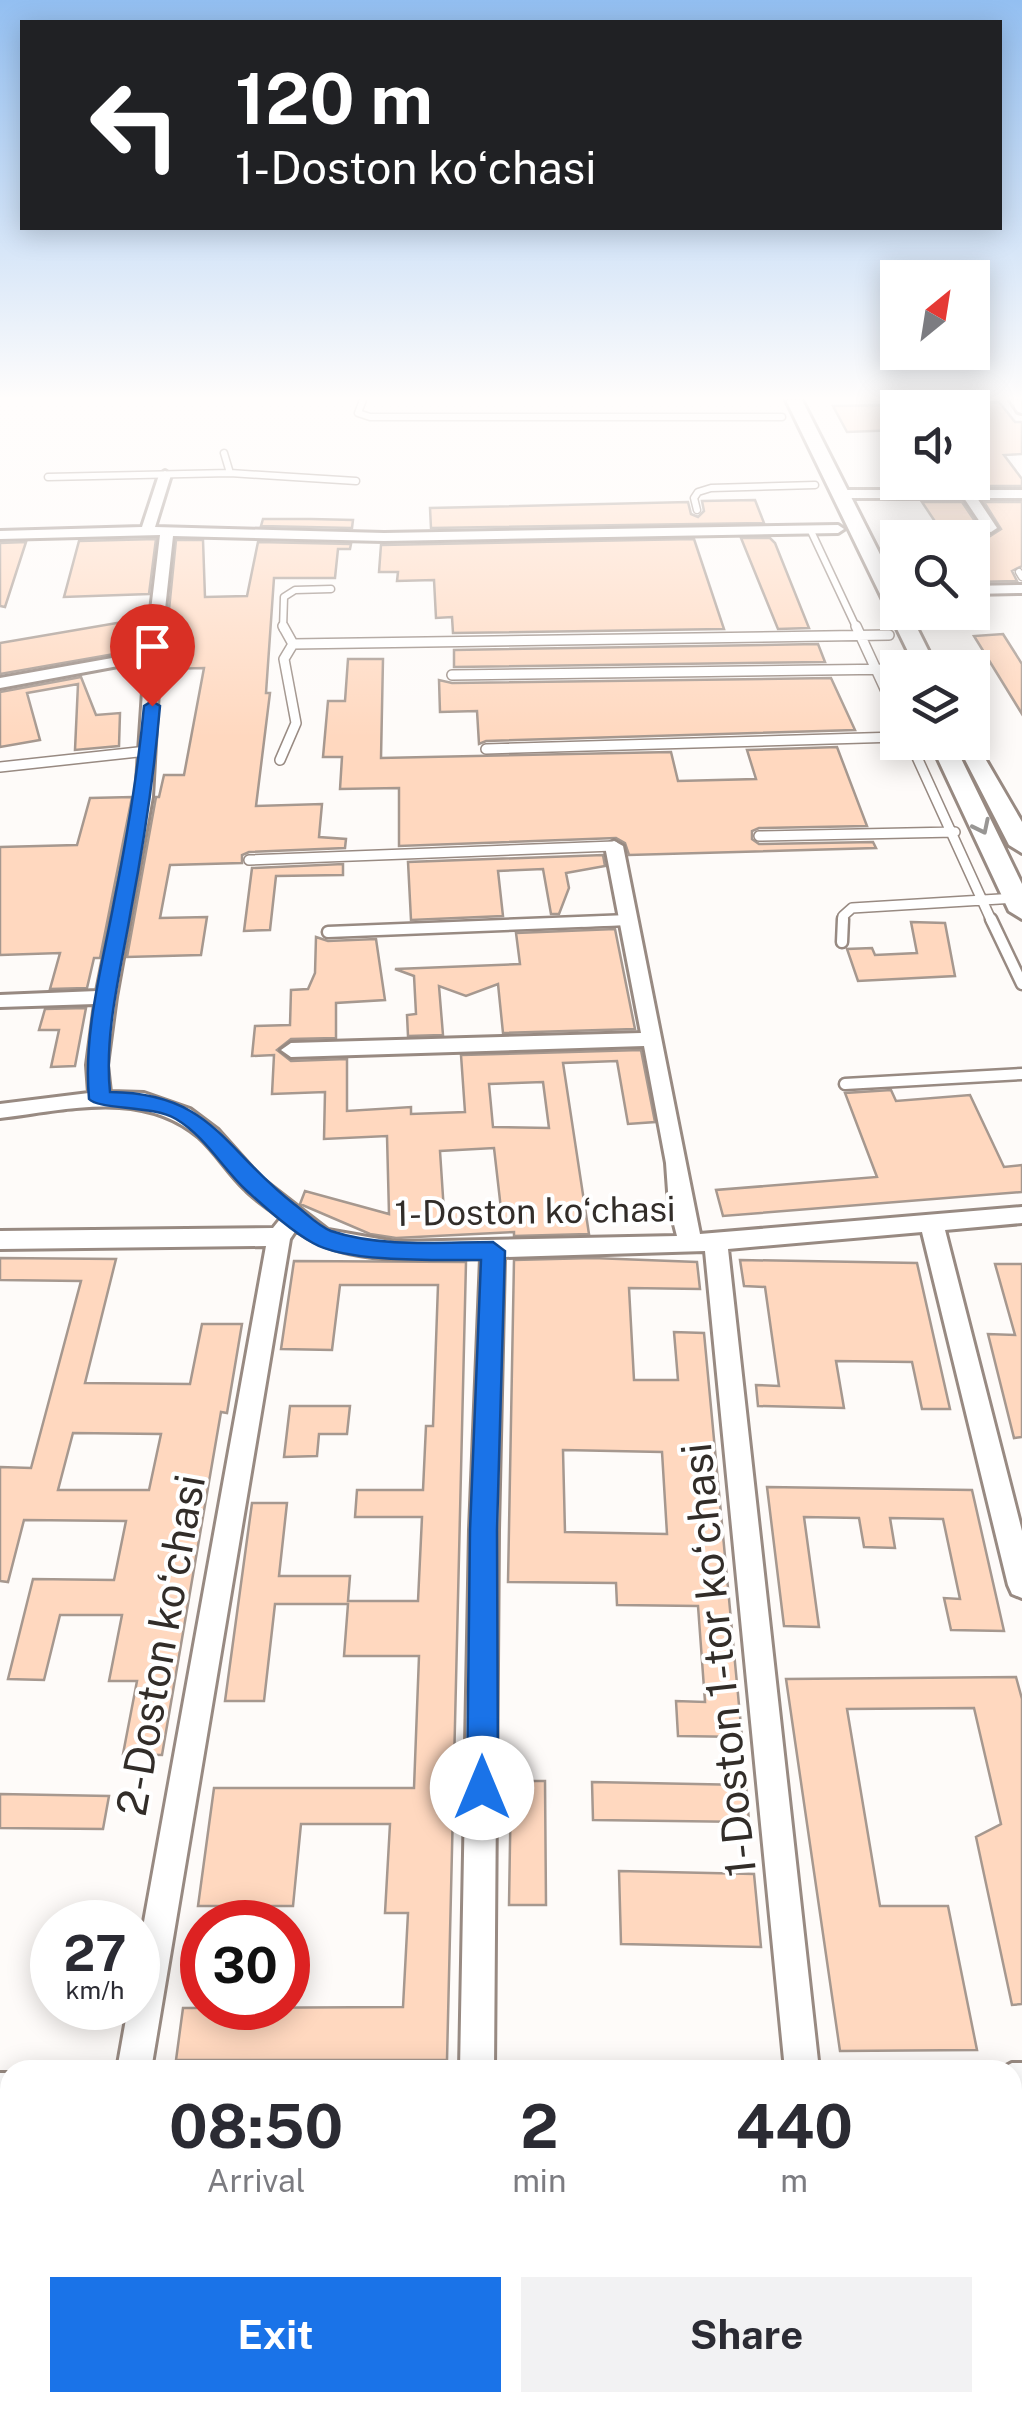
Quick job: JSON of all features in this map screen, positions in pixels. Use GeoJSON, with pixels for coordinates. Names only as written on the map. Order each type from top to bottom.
{"type":"FeatureCollection","features":[{"type":"Feature","properties":{"kind":"main road"},"geometry":{"type":"LineString","coordinates":[[830,513],[896,650]]}},
{"type":"Feature","properties":{"kind":"main road"},"geometry":{"type":"LineString","coordinates":[[854,513],[880,567]]}},
{"type":"Feature","properties":{"kind":"main road"},"geometry":{"type":"LineString","coordinates":[[950,760],[1019,904]]}},
{"type":"Feature","properties":{"kind":"main road"},"geometry":{"type":"LineString","coordinates":[[977,760],[1022,845]]}},
{"type":"Feature","properties":{"kind":"street"},"geometry":{"type":"LineString","coordinates":[[147,531],[153,513]]}},
{"type":"Feature","properties":{"kind":"street"},"geometry":{"type":"LineString","coordinates":[[981,513],[991,528]]}},
{"type":"Feature","properties":{"kind":"street"},"geometry":{"type":"LineString","coordinates":[[0,535],[147,531],[384,537],[838,528]]}},
{"type":"Feature","properties":{"kind":"street"},"geometry":{"type":"LineString","coordinates":[[100,1099],[97,1066],[106,996],[144,797],[153,654],[167,532]]}},
{"type":"Feature","properties":{"kind":"street"},"geometry":{"type":"LineString","coordinates":[[990,590],[1022,589]]}},
{"type":"Feature","properties":{"kind":"street"},"geometry":{"type":"LineString","coordinates":[[0,682],[153,654]]}},
{"type":"Feature","properties":{"kind":"street","name":"1-Doston 1-tor koʻchasi"},"geometry":{"type":"LineString","coordinates":[[614,846],[654,1039],[680,1205],[704,1243],[801,2060]]}},
{"type":"Feature","properties":{"kind":"street"},"geometry":{"type":"LineString","coordinates":[[0,1001],[106,996]]}},
{"type":"Feature","properties":{"kind":"street"},"geometry":{"type":"LineString","coordinates":[[292,1050],[654,1039]]}},
{"type":"Feature","properties":{"kind":"street","name":"1-Doston koʻchasi"},"geometry":{"type":"LineString","coordinates":[[0,1111],[100,1099],[144,1100],[183,1114],[210,1135],[286,1227],[322,1238],[396,1251],[704,1243],[1022,1215]]}},
{"type":"Feature","properties":{"kind":"street"},"geometry":{"type":"LineString","coordinates":[[932,1225],[1022,1585]]}},
{"type":"Feature","properties":{"kind":"street"},"geometry":{"type":"LineString","coordinates":[[0,1240],[286,1227]]}},
{"type":"Feature","properties":{"kind":"street","name":"2-Doston koʻchasi"},"geometry":{"type":"LineString","coordinates":[[136,2060],[286,1227]]}},
{"type":"Feature","properties":{"kind":"street"},"geometry":{"type":"LineString","coordinates":[[477,2060],[484,1530],[493,1251]]}},
{"type":"Feature","properties":{"kind":"lane"},"geometry":{"type":"LineString","coordinates":[[810,529],[880,680]]}},
{"type":"Feature","properties":{"kind":"lane"},"geometry":{"type":"LineString","coordinates":[[293,644],[283,631],[284,598],[295,590],[332,589]]}},
{"type":"Feature","properties":{"kind":"lane"},"geometry":{"type":"LineString","coordinates":[[293,644],[889,635]]}},
{"type":"Feature","properties":{"kind":"lane"},"geometry":{"type":"LineString","coordinates":[[280,760],[296,723],[284,659],[293,644]]}},
{"type":"Feature","properties":{"kind":"lane"},"geometry":{"type":"LineString","coordinates":[[452,675],[880,668]]}},
{"type":"Feature","properties":{"kind":"lane"},"geometry":{"type":"LineString","coordinates":[[486,749],[880,738]]}},
{"type":"Feature","properties":{"kind":"lane"},"geometry":{"type":"LineString","coordinates":[[0,767],[147,750]]}},
{"type":"Feature","properties":{"kind":"lane"},"geometry":{"type":"LineString","coordinates":[[919,760],[955,832],[980,900],[1022,984]]}},
{"type":"Feature","properties":{"kind":"lane"},"geometry":{"type":"LineString","coordinates":[[760,836],[955,832]]}},
{"type":"Feature","properties":{"kind":"lane"},"geometry":{"type":"LineString","coordinates":[[248,860],[614,846]]}},
{"type":"Feature","properties":{"kind":"lane"},"geometry":{"type":"LineString","coordinates":[[842,942],[843,916],[852,908],[980,900],[1019,904]]}},
{"type":"Feature","properties":{"kind":"lane"},"geometry":{"type":"LineString","coordinates":[[328,932],[629,920]]}},
{"type":"Feature","properties":{"kind":"lane"},"geometry":{"type":"LineString","coordinates":[[845,1084],[1022,1074]]}},
{"type":"Feature","properties":{"kind":"building"},"geometry":{"type":"Polygon","coordinates":[[[430,513],[691,513],[698,517],[702,513],[760,513],[764,523],[431,528],[430,513]]]}},
{"type":"Feature","properties":{"kind":"building"},"geometry":{"type":"Polygon","coordinates":[[[929,513],[969,513],[974,520],[934,520],[929,513]]]}},
{"type":"Feature","properties":{"kind":"building"},"geometry":{"type":"Polygon","coordinates":[[[991,513],[1022,513],[1022,566],[1012,571],[1017,581],[990,582],[990,536],[1001,529],[991,513]]]}},
{"type":"Feature","properties":{"kind":"building"},"geometry":{"type":"Polygon","coordinates":[[[263,519],[353,520],[352,528],[261,526],[263,519]]]}},
{"type":"Feature","properties":{"kind":"building"},"geometry":{"type":"Polygon","coordinates":[[[741,538],[770,538],[775,543],[809,628],[778,629],[741,538]]]}},
{"type":"Feature","properties":{"kind":"building"},"geometry":{"type":"Polygon","coordinates":[[[156,539],[149,594],[64,597],[79,541],[156,539]]]}},
{"type":"Feature","properties":{"kind":"building"},"geometry":{"type":"Polygon","coordinates":[[[694,539],[724,629],[453,633],[452,617],[436,618],[434,580],[397,581],[398,572],[379,572],[381,545],[694,539]]]}},
{"type":"Feature","properties":{"kind":"building"},"geometry":{"type":"Polygon","coordinates":[[[176,540],[203,540],[205,597],[247,596],[258,542],[351,544],[350,549],[338,549],[335,578],[274,578],[266,693],[270,693],[256,806],[322,804],[319,837],[346,839],[345,848],[249,852],[242,855],[242,863],[170,865],[160,918],[207,917],[201,955],[127,957],[156,797],[164,775],[184,775],[204,668],[163,669],[176,540]]]}},
{"type":"Feature","properties":{"kind":"building"},"geometry":{"type":"Polygon","coordinates":[[[26,542],[5,607],[0,606],[0,543],[26,542]]]}},
{"type":"Feature","properties":{"kind":"building"},"geometry":{"type":"Polygon","coordinates":[[[146,618],[143,649],[0,674],[0,643],[146,618]]]}},
{"type":"Feature","properties":{"kind":"building"},"geometry":{"type":"Polygon","coordinates":[[[1003,634],[1022,664],[1022,714],[990,662],[990,650],[983,650],[974,636],[1003,634]]]}},
{"type":"Feature","properties":{"kind":"building"},"geometry":{"type":"Polygon","coordinates":[[[818,644],[825,662],[454,667],[454,650],[818,644]]]}},
{"type":"Feature","properties":{"kind":"building"},"geometry":{"type":"Polygon","coordinates":[[[348,659],[383,659],[381,758],[671,752],[678,781],[756,779],[747,750],[837,747],[867,826],[759,828],[752,831],[752,839],[759,844],[873,842],[876,848],[629,855],[625,843],[616,838],[399,846],[399,788],[340,789],[342,757],[323,757],[328,701],[345,701],[348,659]]]}},
{"type":"Feature","properties":{"kind":"building"},"geometry":{"type":"Polygon","coordinates":[[[81,677],[96,715],[120,713],[119,746],[75,750],[78,684],[27,693],[40,740],[0,747],[0,692],[81,677]]]}},
{"type":"Feature","properties":{"kind":"building"},"geometry":{"type":"Polygon","coordinates":[[[831,678],[855,730],[479,744],[477,711],[440,712],[439,680],[452,683],[831,678]]]}},
{"type":"Feature","properties":{"kind":"building"},"geometry":{"type":"Polygon","coordinates":[[[132,797],[100,958],[94,958],[87,988],[50,989],[60,953],[0,955],[0,847],[77,845],[90,798],[132,797]]]}},
{"type":"Feature","properties":{"kind":"building"},"geometry":{"type":"Polygon","coordinates":[[[603,855],[605,866],[566,873],[569,888],[559,914],[551,914],[543,869],[498,871],[503,916],[411,920],[408,862],[603,855]]]}},
{"type":"Feature","properties":{"kind":"building"},"geometry":{"type":"Polygon","coordinates":[[[343,864],[343,875],[276,876],[270,930],[244,931],[252,868],[343,864]]]}},
{"type":"Feature","properties":{"kind":"building"},"geometry":{"type":"Polygon","coordinates":[[[911,922],[945,923],[955,976],[858,981],[847,949],[872,948],[875,955],[917,953],[911,922]]]}},
{"type":"Feature","properties":{"kind":"building"},"geometry":{"type":"Polygon","coordinates":[[[615,929],[635,1029],[503,1033],[498,984],[466,996],[439,986],[443,1035],[408,1036],[407,1015],[416,1014],[414,976],[395,969],[520,964],[516,933],[615,929]]]}},
{"type":"Feature","properties":{"kind":"building"},"geometry":{"type":"Polygon","coordinates":[[[316,937],[328,941],[376,939],[385,1000],[336,1003],[336,1038],[291,1039],[277,1050],[291,1061],[347,1059],[347,1111],[411,1107],[411,1114],[465,1112],[461,1055],[641,1050],[655,1122],[628,1124],[617,1061],[563,1063],[589,1234],[514,1236],[514,1232],[396,1238],[370,1234],[300,1204],[305,1191],[389,1214],[387,1136],[324,1139],[325,1092],[272,1094],[274,1055],[252,1056],[255,1026],[290,1025],[291,990],[308,989],[315,973],[316,937]],[[543,1082],[489,1084],[493,1127],[549,1128],[543,1082]],[[494,1148],[440,1151],[444,1212],[501,1209],[494,1148]]]}},
{"type":"Feature","properties":{"kind":"building"},"geometry":{"type":"Polygon","coordinates":[[[86,1008],[75,1066],[51,1067],[59,1030],[39,1030],[45,1009],[86,1008]]]}},
{"type":"Feature","properties":{"kind":"building"},"geometry":{"type":"Polygon","coordinates":[[[891,1090],[896,1101],[970,1095],[1004,1167],[1022,1165],[1022,1192],[723,1216],[716,1190],[877,1177],[845,1093],[891,1090]]]}},
{"type":"Feature","properties":{"kind":"building"},"geometry":{"type":"Polygon","coordinates":[[[0,1258],[116,1259],[85,1383],[190,1384],[202,1324],[242,1324],[227,1413],[221,1412],[162,1755],[123,1754],[137,1681],[109,1681],[122,1615],[60,1615],[44,1680],[8,1679],[33,1579],[114,1580],[126,1521],[24,1520],[8,1582],[0,1581],[0,1467],[31,1468],[81,1281],[0,1280],[0,1258]],[[73,1433],[58,1490],[149,1490],[161,1434],[73,1433]]]}},
{"type":"Feature","properties":{"kind":"building"},"geometry":{"type":"Polygon","coordinates":[[[514,1260],[697,1262],[700,1289],[629,1288],[634,1380],[678,1380],[674,1332],[704,1333],[742,1737],[678,1736],[676,1701],[705,1702],[698,1606],[617,1605],[616,1583],[508,1582],[514,1260]],[[563,1450],[565,1532],[667,1534],[662,1452],[563,1450]]]}},
{"type":"Feature","properties":{"kind":"building"},"geometry":{"type":"Polygon","coordinates":[[[740,1260],[917,1263],[950,1409],[922,1409],[912,1362],[836,1361],[844,1408],[758,1406],[756,1385],[779,1386],[765,1287],[744,1286],[740,1260]]]}},
{"type":"Feature","properties":{"kind":"building"},"geometry":{"type":"Polygon","coordinates":[[[294,1261],[466,1262],[447,2060],[176,2060],[180,2030],[310,2030],[310,2007],[403,2007],[408,1913],[385,1913],[390,1824],[301,1824],[294,1900],[199,1900],[214,1788],[414,1788],[419,1656],[344,1656],[348,1604],[275,1604],[264,1701],[225,1701],[252,1503],[287,1503],[279,1576],[350,1576],[348,1601],[418,1601],[422,1517],[355,1517],[357,1490],[423,1490],[426,1426],[433,1426],[438,1285],[340,1285],[332,1350],[281,1349],[294,1261]]]}},
{"type":"Feature","properties":{"kind":"building"},"geometry":{"type":"Polygon","coordinates":[[[995,1264],[1022,1264],[1022,1437],[1014,1438],[988,1334],[1015,1335],[995,1264]]]}},
{"type":"Feature","properties":{"kind":"building"},"geometry":{"type":"Polygon","coordinates":[[[290,1406],[350,1406],[347,1434],[319,1434],[317,1456],[284,1457],[290,1406]]]}},
{"type":"Feature","properties":{"kind":"building"},"geometry":{"type":"Polygon","coordinates":[[[767,1487],[972,1490],[1004,1631],[951,1630],[944,1598],[960,1599],[943,1519],[890,1518],[895,1548],[864,1547],[859,1518],[804,1517],[819,1627],[784,1626],[767,1487]]]}},
{"type":"Feature","properties":{"kind":"building"},"geometry":{"type":"Polygon","coordinates":[[[1016,1677],[1022,1699],[1022,2004],[1012,2005],[976,1837],[1001,1824],[974,1708],[847,1709],[880,1906],[948,1906],[977,2050],[840,2051],[786,1679],[1016,1677]]]}},
{"type":"Feature","properties":{"kind":"building"},"geometry":{"type":"Polygon","coordinates":[[[511,1781],[545,1781],[546,1905],[509,1905],[511,1781]]]}},
{"type":"Feature","properties":{"kind":"building"},"geometry":{"type":"Polygon","coordinates":[[[592,1782],[746,1785],[749,1822],[593,1820],[592,1782]]]}},
{"type":"Feature","properties":{"kind":"building"},"geometry":{"type":"Polygon","coordinates":[[[0,1794],[109,1796],[103,1829],[0,1828],[0,1794]]]}},
{"type":"Feature","properties":{"kind":"building"},"geometry":{"type":"Polygon","coordinates":[[[619,1871],[754,1874],[761,1947],[621,1944],[619,1871]]]}},
{"type":"Feature","properties":{"kind":"route"},"geometry":{"type":"LineString","coordinates":[[152,706],[144,797],[106,996],[97,1066],[100,1099],[144,1100],[183,1114],[210,1135],[254,1184],[322,1238],[396,1251],[493,1251],[484,1530],[482,1788]]}}]}
